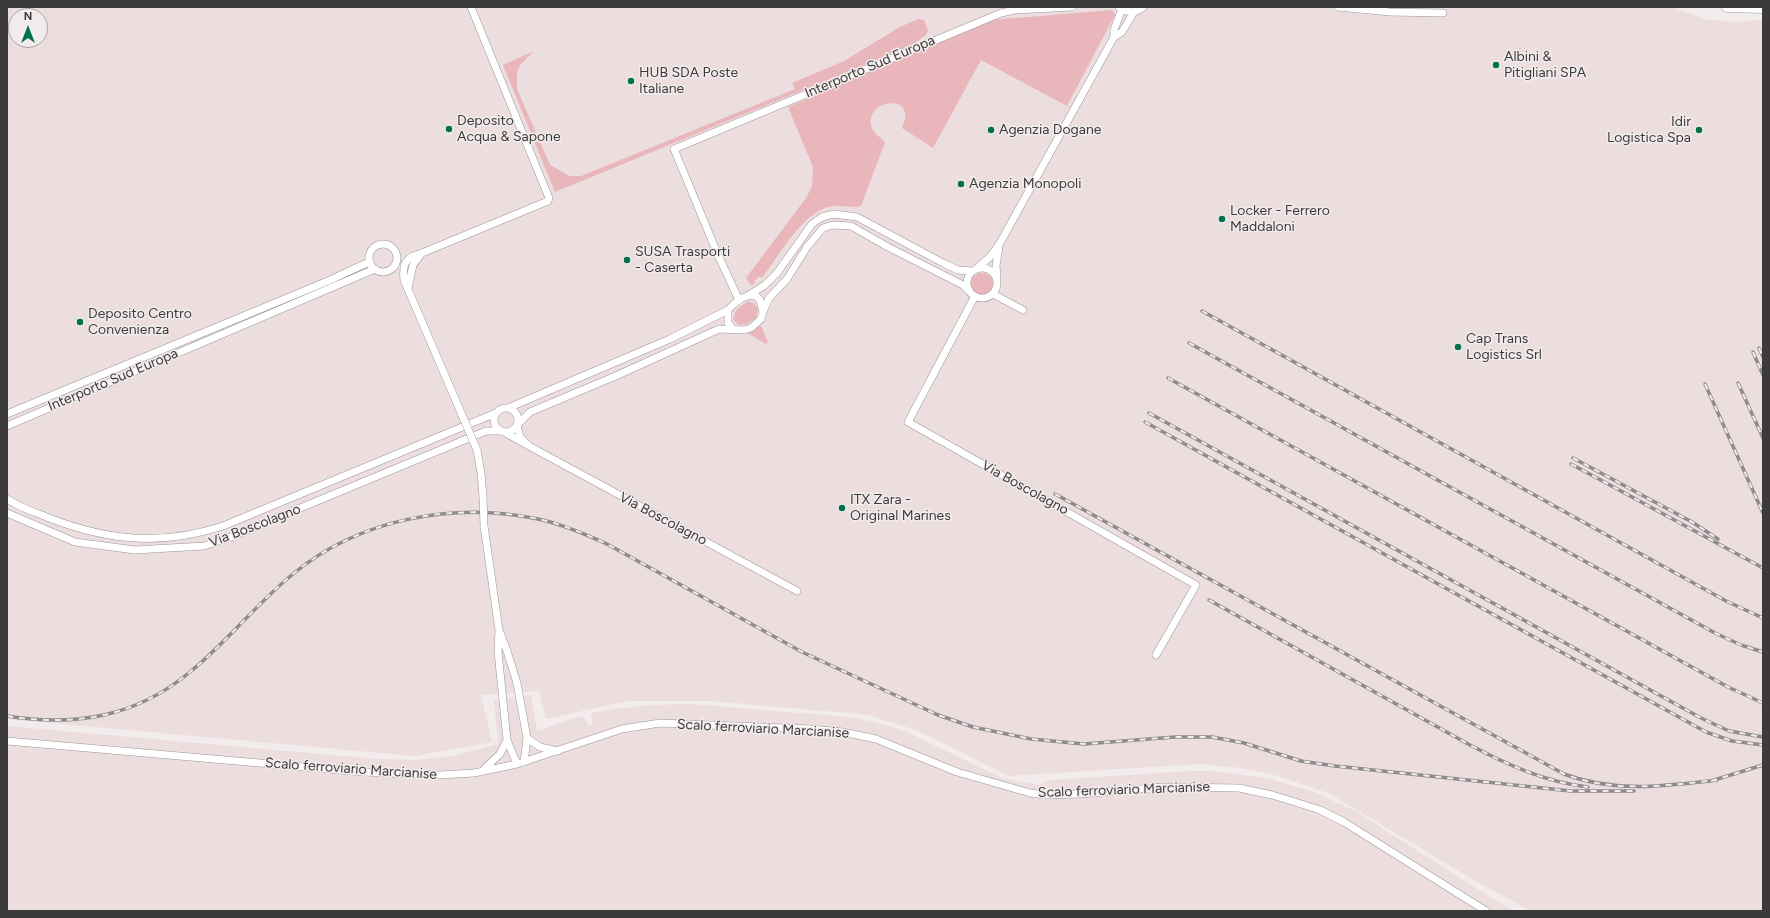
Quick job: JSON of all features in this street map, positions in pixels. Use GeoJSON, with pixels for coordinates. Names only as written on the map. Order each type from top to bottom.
{"type":"FeatureCollection","features":[{"type":"Feature","properties":{"kind":"street"},"geometry":{"type":"LineString","coordinates":[[472,7],[549,198],[548,201],[422,253],[413,265],[408,288],[476,450],[481,473],[484,526],[499,630],[500,673],[507,740],[521,763]]}},
{"type":"Feature","properties":{"kind":"street","name":"Interporto Sud Europa"},"geometry":{"type":"LineString","coordinates":[[739,300],[718,255],[674,149],[1001,13],[1015,10],[1072,7]]}},
{"type":"Feature","properties":{"kind":"street"},"geometry":{"type":"LineString","coordinates":[[969,291],[967,280],[974,270],[990,257],[1000,243],[1114,38],[1122,32],[1134,12],[1143,7]]}},
{"type":"Feature","properties":{"kind":"street"},"geometry":{"type":"LineString","coordinates":[[1338,7],[1390,12],[1443,13]]}},
{"type":"Feature","properties":{"kind":"street"},"geometry":{"type":"LineString","coordinates":[[1727,7],[1763,8]]}},
{"type":"Feature","properties":{"kind":"street"},"geometry":{"type":"LineString","coordinates":[[1114,38],[1114,30],[1120,8],[1134,12]]}},
{"type":"Feature","properties":{"kind":"street","name":"Via Boscolagno"},"geometry":{"type":"LineString","coordinates":[[7,499],[18,506],[80,530],[125,538],[171,538],[201,534],[496,414],[500,410],[508,408],[670,339],[728,310],[739,300],[762,287],[777,273],[812,224],[822,217],[834,214],[857,217],[958,270],[974,270],[982,268],[991,270],[997,278]]}},
{"type":"Feature","properties":{"kind":"street","name":"Via Boscolagno"},"geometry":{"type":"LineString","coordinates":[[7,513],[75,542],[135,550],[204,546],[486,431],[512,431],[530,412],[618,375],[719,329],[732,328],[744,330],[751,328],[761,319],[769,298],[787,279],[807,247],[823,228],[832,225],[851,226],[888,247],[964,285],[975,296],[908,422],[1196,585],[1156,655]]}},
{"type":"Feature","properties":{"kind":"street"},"geometry":{"type":"LineString","coordinates":[[975,296],[982,298],[993,294],[997,288],[996,261],[1000,243]]}},
{"type":"Feature","properties":{"kind":"street"},"geometry":{"type":"LineString","coordinates":[[384,244],[393,248],[397,256],[395,265],[388,271],[383,272],[374,270],[369,262],[369,253],[375,246],[384,244]]}},
{"type":"Feature","properties":{"kind":"street","name":"Interporto Sud Europa"},"geometry":{"type":"LineString","coordinates":[[7,414],[320,284],[369,262]]}},
{"type":"Feature","properties":{"kind":"street","name":"Interporto Sud Europa"},"geometry":{"type":"LineString","coordinates":[[7,426],[374,270]]}},
{"type":"Feature","properties":{"kind":"street"},"geometry":{"type":"LineString","coordinates":[[993,294],[1022,310]]}},
{"type":"Feature","properties":{"kind":"street"},"geometry":{"type":"LineString","coordinates":[[748,295],[756,296],[760,300],[763,312]]}},
{"type":"Feature","properties":{"kind":"street"},"geometry":{"type":"LineString","coordinates":[[728,310],[728,322],[732,328]]}},
{"type":"Feature","properties":{"kind":"street","name":"Via Boscolagno"},"geometry":{"type":"LineString","coordinates":[[508,408],[515,413],[520,437],[530,446]]}},
{"type":"Feature","properties":{"kind":"street"},"geometry":{"type":"LineString","coordinates":[[496,414],[494,422],[502,432]]}},
{"type":"Feature","properties":{"kind":"street","name":"Via Boscolagno"},"geometry":{"type":"LineString","coordinates":[[502,432],[797,591]]}},
{"type":"Feature","properties":{"kind":"street"},"geometry":{"type":"LineString","coordinates":[[499,630],[513,670],[520,697],[527,738],[521,763]]}},
{"type":"Feature","properties":{"kind":"street"},"geometry":{"type":"LineString","coordinates":[[500,673],[504,678],[508,678],[512,676],[513,670]]}},
{"type":"Feature","properties":{"kind":"street","name":"Scalo ferroviario Marcianise"},"geometry":{"type":"LineString","coordinates":[[7,741],[363,772],[414,775],[474,773],[521,763],[622,730],[660,723],[811,729],[842,732],[876,739],[957,772],[1030,793],[1067,795],[1190,786],[1239,788],[1256,791],[1320,810],[1344,822],[1486,911]]}},
{"type":"Feature","properties":{"kind":"street"},"geometry":{"type":"LineString","coordinates":[[527,738],[540,747],[560,751]]}},
{"type":"Feature","properties":{"kind":"street"},"geometry":{"type":"LineString","coordinates":[[474,773],[482,771],[494,761],[507,740]]}},
{"type":"Feature","properties":{"kind":"shaded area"},"geometry":{"type":"Polygon","coordinates":[[[7,7],[1672,7],[1708,20],[1736,22],[1763,20],[1763,911],[1531,911],[1479,883],[1328,793],[1278,776],[1241,768],[1200,764],[1009,776],[916,730],[868,715],[712,701],[627,701],[546,719],[539,691],[481,695],[492,742],[414,756],[7,719],[7,7]]]}},
{"type":"Feature","properties":{"kind":"shaded area"},"geometry":{"type":"Polygon","coordinates":[[[1112,10],[1115,15],[1067,106],[981,60],[933,148],[902,128],[905,117],[904,109],[891,103],[876,109],[872,116],[871,125],[875,132],[885,142],[861,206],[830,207],[816,213],[790,238],[762,278],[760,276],[754,281],[755,284],[751,285],[746,278],[806,198],[812,187],[813,167],[788,107],[992,20],[1112,10]]]}},
{"type":"Feature","properties":{"kind":"shaded area"},"geometry":{"type":"Polygon","coordinates":[[[918,19],[924,20],[928,30],[926,35],[912,45],[555,192],[503,65],[534,51],[521,64],[517,72],[517,89],[550,165],[570,176],[581,176],[795,89],[792,83],[844,61],[900,27],[918,19]]]}},
{"type":"Feature","properties":{"kind":"shaded area"},"geometry":{"type":"Polygon","coordinates":[[[982,273],[990,276],[993,284],[990,292],[982,295],[974,292],[971,284],[974,276],[982,273]]]}},
{"type":"Feature","properties":{"kind":"shaded area"},"geometry":{"type":"Polygon","coordinates":[[[748,301],[754,303],[758,309],[756,318],[747,324],[738,325],[733,319],[736,310],[748,301]]]}},
{"type":"Feature","properties":{"kind":"shaded area"},"geometry":{"type":"Polygon","coordinates":[[[761,326],[768,342],[766,344],[747,333],[761,326]]]}},
{"type":"Feature","properties":{"kind":"shaded area"},"geometry":{"type":"Polygon","coordinates":[[[531,695],[537,731],[581,716],[584,717],[588,726],[593,724],[592,713],[601,711],[648,705],[691,704],[848,717],[875,722],[907,732],[1002,778],[1038,785],[1051,780],[1189,771],[1213,771],[1267,778],[1317,793],[1357,812],[1496,901],[1515,911],[7,911],[7,726],[376,759],[414,760],[453,756],[498,744],[494,700],[531,695]]]}},
{"type":"Feature","properties":{"kind":"railway"},"geometry":{"type":"LineString","coordinates":[[1202,311],[1726,601],[1763,618]]}},
{"type":"Feature","properties":{"kind":"railway"},"geometry":{"type":"LineString","coordinates":[[1189,343],[1715,633],[1741,645],[1763,652]]}},
{"type":"Feature","properties":{"kind":"railway"},"geometry":{"type":"LineString","coordinates":[[1759,348],[1763,357]]}},
{"type":"Feature","properties":{"kind":"railway"},"geometry":{"type":"LineString","coordinates":[[1753,352],[1763,375]]}},
{"type":"Feature","properties":{"kind":"railway"},"geometry":{"type":"LineString","coordinates":[[1168,378],[1728,687],[1763,703]]}},
{"type":"Feature","properties":{"kind":"railway"},"geometry":{"type":"LineString","coordinates":[[1738,383],[1763,438]]}},
{"type":"Feature","properties":{"kind":"railway"},"geometry":{"type":"LineString","coordinates":[[1705,384],[1763,513]]}},
{"type":"Feature","properties":{"kind":"railway"},"geometry":{"type":"LineString","coordinates":[[1149,413],[1701,718],[1729,731],[1763,737]]}},
{"type":"Feature","properties":{"kind":"railway"},"geometry":{"type":"LineString","coordinates":[[1145,422],[1706,732],[1732,741],[1763,745]]}},
{"type":"Feature","properties":{"kind":"railway"},"geometry":{"type":"LineString","coordinates":[[1573,458],[1692,522],[1718,539]]}},
{"type":"Feature","properties":{"kind":"railway"},"geometry":{"type":"LineString","coordinates":[[1571,464],[1763,568]]}},
{"type":"Feature","properties":{"kind":"railway"},"geometry":{"type":"LineString","coordinates":[[1055,494],[1564,774],[1583,780],[1620,786],[1658,786],[1717,780]]}},
{"type":"Feature","properties":{"kind":"railway"},"geometry":{"type":"LineString","coordinates":[[7,716],[32,719],[81,719],[126,709],[169,687],[190,672],[279,586],[319,555],[347,540],[377,528],[409,519],[441,514],[474,512],[506,514],[547,521],[565,526],[607,544],[802,652],[938,715],[973,727],[1031,739],[1084,744],[1175,737],[1212,737],[1244,743],[1301,761],[1335,766],[1571,791],[1634,791]]}},
{"type":"Feature","properties":{"kind":"railway"},"geometry":{"type":"LineString","coordinates":[[1209,600],[1484,752],[1527,772],[1572,785],[1588,787]]}},
{"type":"Feature","properties":{"kind":"railway"},"geometry":{"type":"LineString","coordinates":[[1711,781],[1763,765]]}},
{"type":"Feature","properties":{"kind":"place","name":"Albini & Pitigliani SPA"},"geometry":{"type":"Point","coordinates":[1496,65]}},
{"type":"Feature","properties":{"kind":"place","name":"HUB SDA Poste Italiane"},"geometry":{"type":"Point","coordinates":[631,81]}},
{"type":"Feature","properties":{"kind":"place","name":"Deposito Acqua & Sapone"},"geometry":{"type":"Point","coordinates":[449,129]}},
{"type":"Feature","properties":{"kind":"place","name":"Agenzia Dogane"},"geometry":{"type":"Point","coordinates":[991,130]}},
{"type":"Feature","properties":{"kind":"place","name":"Idir Logistica Spa"},"geometry":{"type":"Point","coordinates":[1699,130]}},
{"type":"Feature","properties":{"kind":"place","name":"Agenzia Monopoli"},"geometry":{"type":"Point","coordinates":[961,184]}},
{"type":"Feature","properties":{"kind":"place","name":"Locker - Ferrero Maddaloni"},"geometry":{"type":"Point","coordinates":[1222,219]}},
{"type":"Feature","properties":{"kind":"place","name":"SUSA Trasporti - Caserta"},"geometry":{"type":"Point","coordinates":[627,260]}},
{"type":"Feature","properties":{"kind":"place","name":"Deposito Centro Convenienza"},"geometry":{"type":"Point","coordinates":[80,322]}},
{"type":"Feature","properties":{"kind":"place","name":"Cap Trans Logistics Srl"},"geometry":{"type":"Point","coordinates":[1458,347]}},
{"type":"Feature","properties":{"kind":"place","name":"ITX Zara - Original Marines"},"geometry":{"type":"Point","coordinates":[842,508]}}]}
